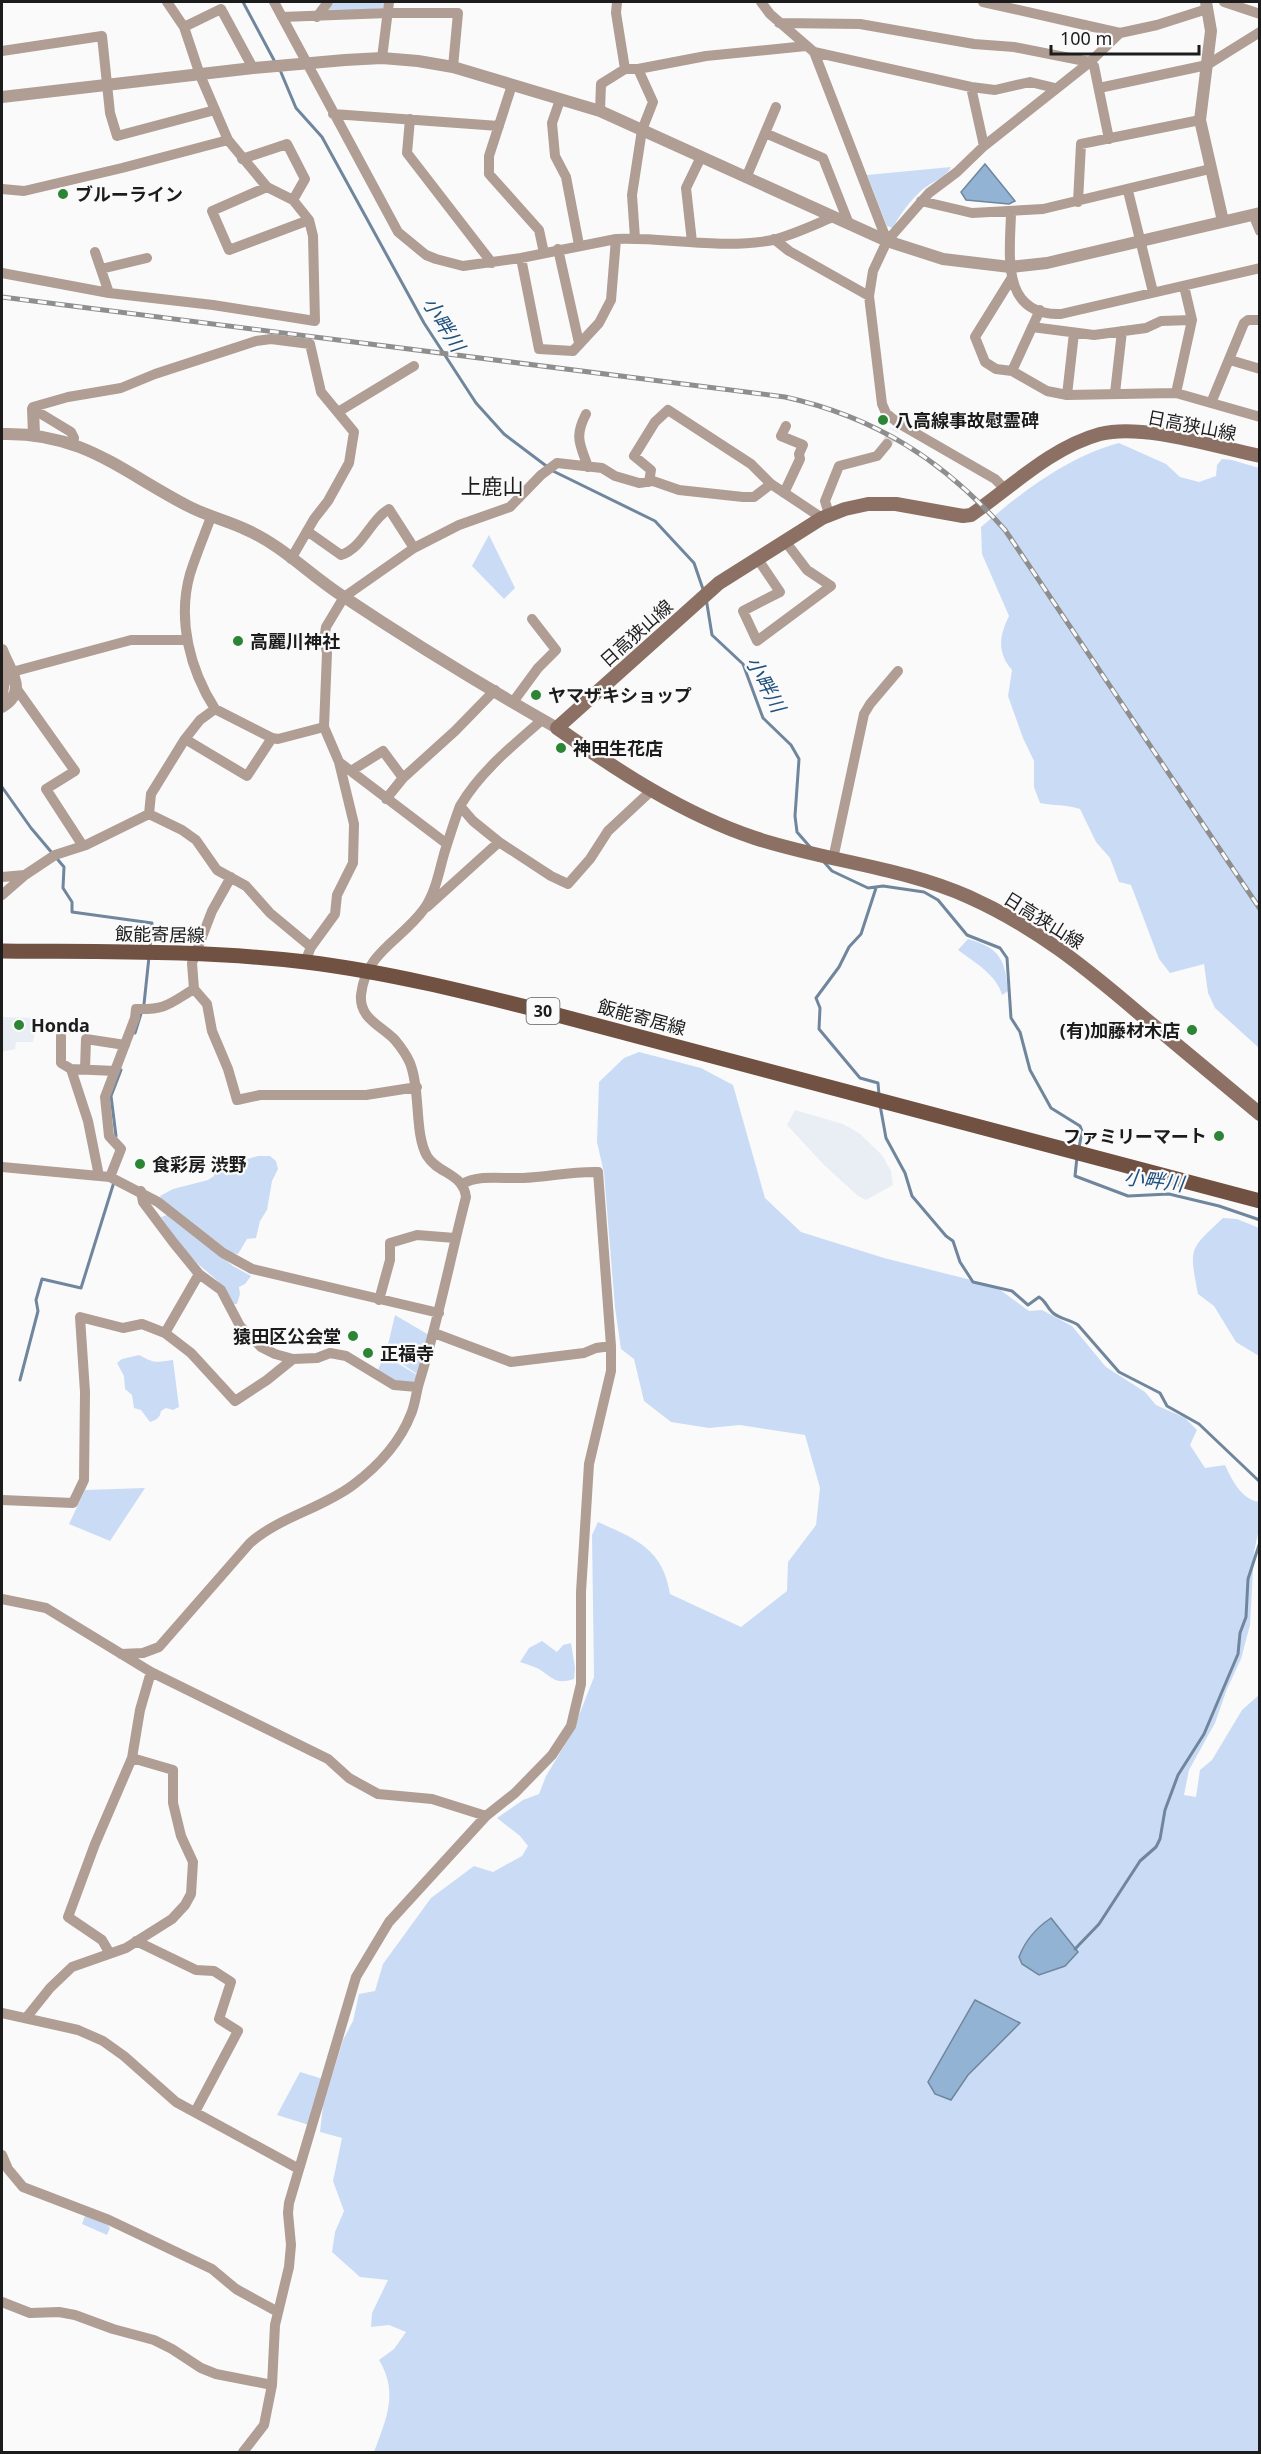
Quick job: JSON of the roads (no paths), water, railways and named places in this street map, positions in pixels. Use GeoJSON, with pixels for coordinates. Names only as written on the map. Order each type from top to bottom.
{"type":"FeatureCollection","features":[{"type":"Feature","properties":{"kind":"main road","name":"日高狭山線"},"geometry":{"type":"LineString","coordinates":[[1260,456],[1156,434],[1128,432],[1101,434],[1077,443],[1051,457],[971,515],[963,516],[896,504],[868,504],[825,516],[757,558],[705,596],[556,728],[652,790],[727,827],[755,838],[927,882],[969,897],[1017,921],[1071,956],[1260,1114]]}},
{"type":"Feature","properties":{"kind":"main road","name":"飯能寄居線"},"geometry":{"type":"LineString","coordinates":[[2,951],[195,953],[305,962],[368,971],[456,989],[546,1012],[1260,1201]]}},
{"type":"Feature","properties":{"kind":"street"},"geometry":{"type":"LineString","coordinates":[[2,273],[109,293],[213,305],[315,321],[313,236],[309,220],[293,200],[267,187],[228,140],[200,75],[184,27],[167,2]]}},
{"type":"Feature","properties":{"kind":"street"},"geometry":{"type":"LineString","coordinates":[[274,2],[304,64],[398,232],[413,246],[436,259],[463,266],[492,263],[616,238],[716,244],[774,239],[833,216]]}},
{"type":"Feature","properties":{"kind":"street"},"geometry":{"type":"LineString","coordinates":[[317,17],[328,2]]}},
{"type":"Feature","properties":{"kind":"street"},"geometry":{"type":"LineString","coordinates":[[617,2],[616,13],[625,69]]}},
{"type":"Feature","properties":{"kind":"street"},"geometry":{"type":"LineString","coordinates":[[761,2],[779,22],[810,49],[887,241]]}},
{"type":"Feature","properties":{"kind":"street"},"geometry":{"type":"LineString","coordinates":[[983,2],[1120,33],[1157,25],[1206,5],[1211,31],[1200,120],[1223,221]]}},
{"type":"Feature","properties":{"kind":"street"},"geometry":{"type":"LineString","coordinates":[[1224,2],[1260,14]]}},
{"type":"Feature","properties":{"kind":"street"},"geometry":{"type":"LineString","coordinates":[[282,17],[317,17],[388,7],[459,14],[453,67]]}},
{"type":"Feature","properties":{"kind":"street"},"geometry":{"type":"LineString","coordinates":[[382,58],[388,7]]}},
{"type":"Feature","properties":{"kind":"street"},"geometry":{"type":"LineString","coordinates":[[184,27],[221,9],[256,68]]}},
{"type":"Feature","properties":{"kind":"street"},"geometry":{"type":"LineString","coordinates":[[779,22],[860,24],[974,44],[1014,47],[1090,62],[1094,66],[1109,139]]}},
{"type":"Feature","properties":{"kind":"street"},"geometry":{"type":"LineString","coordinates":[[1099,88],[1207,65],[1260,32]]}},
{"type":"Feature","properties":{"kind":"street"},"geometry":{"type":"LineString","coordinates":[[1006,490],[995,478],[972,464],[896,426],[886,413],[882,404],[869,296],[873,271],[887,241],[921,201],[957,172],[984,146],[1090,62],[1120,33]]}},
{"type":"Feature","properties":{"kind":"street"},"geometry":{"type":"LineString","coordinates":[[2,51],[102,36],[110,113],[117,136],[215,110]]}},
{"type":"Feature","properties":{"kind":"street"},"geometry":{"type":"LineString","coordinates":[[600,111],[601,84],[625,69],[638,69],[706,56],[810,49],[971,87],[995,90],[1030,82],[1055,88]]}},
{"type":"Feature","properties":{"kind":"street"},"geometry":{"type":"LineString","coordinates":[[2,97],[256,68],[382,58],[418,61],[453,67],[600,111],[887,241],[943,259],[1010,273],[1256,214],[1260,231]]}},
{"type":"Feature","properties":{"kind":"street"},"geometry":{"type":"LineString","coordinates":[[635,238],[632,195],[642,130],[653,102],[638,69]]}},
{"type":"Feature","properties":{"kind":"street"},"geometry":{"type":"LineString","coordinates":[[512,85],[488,165],[489,174],[539,230],[544,253]]}},
{"type":"Feature","properties":{"kind":"street"},"geometry":{"type":"LineString","coordinates":[[971,87],[984,146]]}},
{"type":"Feature","properties":{"kind":"street"},"geometry":{"type":"LineString","coordinates":[[560,100],[552,123],[555,156],[567,177],[579,245]]}},
{"type":"Feature","properties":{"kind":"street"},"geometry":{"type":"LineString","coordinates":[[746,178],[776,107]]}},
{"type":"Feature","properties":{"kind":"street"},"geometry":{"type":"LineString","coordinates":[[333,114],[499,126]]}},
{"type":"Feature","properties":{"kind":"street"},"geometry":{"type":"LineString","coordinates":[[410,119],[407,153],[492,263]]}},
{"type":"Feature","properties":{"kind":"street"},"geometry":{"type":"LineString","coordinates":[[1078,202],[1081,144],[1200,120]]}},
{"type":"Feature","properties":{"kind":"street"},"geometry":{"type":"LineString","coordinates":[[765,133],[823,158],[849,224]]}},
{"type":"Feature","properties":{"kind":"street"},"geometry":{"type":"LineString","coordinates":[[2,189],[24,191],[228,140]]}},
{"type":"Feature","properties":{"kind":"street"},"geometry":{"type":"LineString","coordinates":[[242,159],[287,144],[305,179],[293,200]]}},
{"type":"Feature","properties":{"kind":"street"},"geometry":{"type":"LineString","coordinates":[[692,242],[686,188],[701,156]]}},
{"type":"Feature","properties":{"kind":"street"},"geometry":{"type":"LineString","coordinates":[[921,201],[972,213],[1011,213],[1043,209],[1128,191],[1210,169]]}},
{"type":"Feature","properties":{"kind":"street"},"geometry":{"type":"LineString","coordinates":[[267,187],[212,211],[230,250],[309,220]]}},
{"type":"Feature","properties":{"kind":"street"},"geometry":{"type":"LineString","coordinates":[[1128,191],[1153,292]]}},
{"type":"Feature","properties":{"kind":"street"},"geometry":{"type":"LineString","coordinates":[[1011,213],[1010,273],[1016,293],[1022,300],[1051,314],[1061,314],[1260,268]]}},
{"type":"Feature","properties":{"kind":"street"},"geometry":{"type":"LineString","coordinates":[[521,258],[539,349],[573,351],[599,323],[611,300],[616,238]]}},
{"type":"Feature","properties":{"kind":"street"},"geometry":{"type":"LineString","coordinates":[[774,239],[789,251],[869,296]]}},
{"type":"Feature","properties":{"kind":"street"},"geometry":{"type":"LineString","coordinates":[[558,249],[579,343]]}},
{"type":"Feature","properties":{"kind":"street"},"geometry":{"type":"LineString","coordinates":[[95,252],[109,293]]}},
{"type":"Feature","properties":{"kind":"street"},"geometry":{"type":"LineString","coordinates":[[101,269],[147,258]]}},
{"type":"Feature","properties":{"kind":"street"},"geometry":{"type":"LineString","coordinates":[[1010,273],[975,337],[985,362],[996,369],[1012,371],[1047,390],[1067,395],[1176,393],[1260,417]]}},
{"type":"Feature","properties":{"kind":"street"},"geometry":{"type":"LineString","coordinates":[[1176,393],[1192,320],[1184,286]]}},
{"type":"Feature","properties":{"kind":"street"},"geometry":{"type":"LineString","coordinates":[[1012,371],[1040,310]]}},
{"type":"Feature","properties":{"kind":"street"},"geometry":{"type":"LineString","coordinates":[[1032,327],[1094,335],[1146,328],[1161,321],[1192,320]]}},
{"type":"Feature","properties":{"kind":"street"},"geometry":{"type":"LineString","coordinates":[[1211,403],[1244,323],[1248,320],[1260,320]]}},
{"type":"Feature","properties":{"kind":"street"},"geometry":{"type":"LineString","coordinates":[[1115,393],[1122,331]]}},
{"type":"Feature","properties":{"kind":"street"},"geometry":{"type":"LineString","coordinates":[[1067,395],[1074,333]]}},
{"type":"Feature","properties":{"kind":"street"},"geometry":{"type":"LineString","coordinates":[[33,409],[33,407],[68,397],[121,388],[169,369],[256,341],[271,339],[310,344],[321,392],[354,432],[349,463],[291,559]]}},
{"type":"Feature","properties":{"kind":"street"},"geometry":{"type":"LineString","coordinates":[[1230,360],[1260,369]]}},
{"type":"Feature","properties":{"kind":"street"},"geometry":{"type":"LineString","coordinates":[[338,412],[414,366]]}},
{"type":"Feature","properties":{"kind":"street"},"geometry":{"type":"LineString","coordinates":[[33,409],[34,434]]}},
{"type":"Feature","properties":{"kind":"street"},"geometry":{"type":"LineString","coordinates":[[33,409],[71,432],[74,438],[72,444]]}},
{"type":"Feature","properties":{"kind":"street"},"geometry":{"type":"LineString","coordinates":[[649,482],[651,470],[634,456],[655,422],[668,410],[751,464],[784,494],[825,516],[825,501],[839,466],[877,456],[887,444]]}},
{"type":"Feature","properties":{"kind":"street"},"geometry":{"type":"LineString","coordinates":[[586,414],[579,427],[578,436],[588,467]]}},
{"type":"Feature","properties":{"kind":"street"},"geometry":{"type":"LineString","coordinates":[[784,494],[800,459],[802,445],[781,436],[786,426]]}},
{"type":"Feature","properties":{"kind":"street"},"geometry":{"type":"LineString","coordinates":[[2,434],[34,434],[72,444],[123,467],[188,506],[247,530],[344,597],[556,728]]}},
{"type":"Feature","properties":{"kind":"street"},"geometry":{"type":"LineString","coordinates":[[305,962],[311,947],[335,914],[337,895],[353,863],[354,824],[339,762],[324,728],[327,653],[324,640],[326,627],[344,597],[414,548],[459,525],[510,507],[549,467],[602,468],[615,476],[639,483],[653,481],[679,490],[743,497],[754,497],[771,484]]}},
{"type":"Feature","properties":{"kind":"street"},"geometry":{"type":"LineString","coordinates":[[307,531],[341,555],[350,552],[381,513],[389,509],[414,548]]}},
{"type":"Feature","properties":{"kind":"street"},"geometry":{"type":"LineString","coordinates":[[211,517],[190,575],[184,605],[187,640],[197,676],[214,709],[272,738],[278,739],[324,728]]}},
{"type":"Feature","properties":{"kind":"street"},"geometry":{"type":"LineString","coordinates":[[757,558],[780,592],[743,611],[757,641],[831,586],[807,570],[785,541]]}},
{"type":"Feature","properties":{"kind":"street"},"geometry":{"type":"LineString","coordinates":[[513,702],[538,668],[556,651],[532,619]]}},
{"type":"Feature","properties":{"kind":"street"},"geometry":{"type":"LineString","coordinates":[[7,672],[131,640],[187,640]]}},
{"type":"Feature","properties":{"kind":"street"},"geometry":{"type":"LineString","coordinates":[[2,650],[7,672],[16,688],[75,771],[46,789],[83,846]]}},
{"type":"Feature","properties":{"kind":"street"},"geometry":{"type":"LineString","coordinates":[[829,858],[864,714],[898,671]]}},
{"type":"Feature","properties":{"kind":"street"},"geometry":{"type":"LineString","coordinates":[[2,693],[7,672]]}},
{"type":"Feature","properties":{"kind":"street"},"geometry":{"type":"LineString","coordinates":[[2,707],[9,702],[16,688]]}},
{"type":"Feature","properties":{"kind":"street"},"geometry":{"type":"LineString","coordinates":[[386,799],[403,778],[455,731],[495,690]]}},
{"type":"Feature","properties":{"kind":"street"},"geometry":{"type":"LineString","coordinates":[[149,814],[151,794],[185,738],[200,720],[214,709]]}},
{"type":"Feature","properties":{"kind":"street"},"geometry":{"type":"LineString","coordinates":[[424,909],[434,887],[460,806],[467,794],[500,757],[542,720]]}},
{"type":"Feature","properties":{"kind":"street"},"geometry":{"type":"LineString","coordinates":[[185,738],[247,776],[272,738]]}},
{"type":"Feature","properties":{"kind":"street"},"geometry":{"type":"LineString","coordinates":[[351,771],[383,751],[403,778]]}},
{"type":"Feature","properties":{"kind":"street"},"geometry":{"type":"LineString","coordinates":[[339,762],[447,844]]}},
{"type":"Feature","properties":{"kind":"street"},"geometry":{"type":"LineString","coordinates":[[460,806],[473,821],[500,842],[550,876],[568,884],[590,860],[608,831],[652,790]]}},
{"type":"Feature","properties":{"kind":"street"},"geometry":{"type":"LineString","coordinates":[[2,894],[55,855],[83,846],[149,814]]}},
{"type":"Feature","properties":{"kind":"street"},"geometry":{"type":"LineString","coordinates":[[149,814],[182,830],[196,840],[217,870],[246,886],[270,913],[311,947]]}},
{"type":"Feature","properties":{"kind":"street"},"geometry":{"type":"LineString","coordinates":[[121,1654],[143,1653],[159,1647],[197,1606],[234,1560],[258,1536],[281,1521],[330,1499],[353,1485],[374,1467],[401,1432],[411,1414],[434,1333],[466,1197],[462,1184],[434,1164],[428,1156],[422,1141],[417,1088],[410,1061],[395,1040],[371,1021],[365,1013],[361,996],[374,959],[424,909],[500,842]]}},
{"type":"Feature","properties":{"kind":"street"},"geometry":{"type":"LineString","coordinates":[[2,877],[25,875]]}},
{"type":"Feature","properties":{"kind":"street"},"geometry":{"type":"LineString","coordinates":[[231,877],[212,911],[192,963],[194,989],[207,1004],[212,1031],[228,1069],[237,1100],[260,1095],[366,1095],[417,1088]]}},
{"type":"Feature","properties":{"kind":"street"},"geometry":{"type":"LineString","coordinates":[[104,1177],[121,1149],[109,1136],[105,1097],[135,1018],[141,1009],[161,1008],[194,989]]}},
{"type":"Feature","properties":{"kind":"street"},"geometry":{"type":"LineString","coordinates":[[61,1036],[61,1063],[71,1069],[115,1071]]}},
{"type":"Feature","properties":{"kind":"street"},"geometry":{"type":"LineString","coordinates":[[85,1069],[86,1039],[125,1046]]}},
{"type":"Feature","properties":{"kind":"street"},"geometry":{"type":"LineString","coordinates":[[71,1069],[104,1177]]}},
{"type":"Feature","properties":{"kind":"street"},"geometry":{"type":"LineString","coordinates":[[2,1167],[104,1177],[141,1191],[240,1264],[252,1269],[439,1313]]}},
{"type":"Feature","properties":{"kind":"street"},"geometry":{"type":"LineString","coordinates":[[243,2452],[264,2425],[272,2385],[278,2312],[289,2267],[291,2245],[288,2213],[356,1977],[389,1922],[486,1816],[515,1792],[552,1755],[571,1726],[581,1684],[581,1592],[589,1464],[611,1371],[598,1172],[585,1171],[524,1178],[482,1178],[471,1179],[462,1184]]}},
{"type":"Feature","properties":{"kind":"street"},"geometry":{"type":"LineString","coordinates":[[141,1191],[143,1202],[200,1274],[221,1290],[240,1326],[261,1347],[293,1359],[317,1358],[330,1353],[346,1356],[394,1384],[417,1387]]}},
{"type":"Feature","properties":{"kind":"street"},"geometry":{"type":"LineString","coordinates":[[380,1300],[390,1260],[390,1243],[417,1235],[455,1238]]}},
{"type":"Feature","properties":{"kind":"street"},"geometry":{"type":"LineString","coordinates":[[165,1333],[200,1274]]}},
{"type":"Feature","properties":{"kind":"street"},"geometry":{"type":"LineString","coordinates":[[2,1500],[73,1503],[84,1480],[85,1392],[80,1317],[123,1328],[142,1324],[165,1333],[191,1353],[235,1401],[293,1359]]}},
{"type":"Feature","properties":{"kind":"street"},"geometry":{"type":"LineString","coordinates":[[434,1333],[511,1362],[584,1353],[596,1348],[611,1346]]}},
{"type":"Feature","properties":{"kind":"street"},"geometry":{"type":"LineString","coordinates":[[2,1599],[46,1608],[151,1672],[328,1759],[349,1778],[378,1794],[432,1799],[486,1816]]}},
{"type":"Feature","properties":{"kind":"street"},"geometry":{"type":"LineString","coordinates":[[110,1952],[102,1940],[68,1917],[95,1844],[132,1758],[140,1710],[151,1672]]}},
{"type":"Feature","properties":{"kind":"street"},"geometry":{"type":"LineString","coordinates":[[26,2018],[50,1988],[72,1967],[126,1948],[182,1910],[191,1894],[193,1862],[181,1836],[173,1803],[173,1770],[132,1758]]}},
{"type":"Feature","properties":{"kind":"street"},"geometry":{"type":"LineString","coordinates":[[136,1941],[196,1970],[214,1971],[231,1982],[219,2019],[238,2031],[195,2112]]}},
{"type":"Feature","properties":{"kind":"street"},"geometry":{"type":"LineString","coordinates":[[2,2013],[78,2031],[103,2041],[124,2056],[176,2102],[212,2124],[299,2169]]}},
{"type":"Feature","properties":{"kind":"street"},"geometry":{"type":"LineString","coordinates":[[2,2155],[8,2169],[23,2187],[109,2220],[212,2269],[236,2289],[278,2312]]}},
{"type":"Feature","properties":{"kind":"street"},"geometry":{"type":"LineString","coordinates":[[2,2302],[30,2313],[59,2312],[75,2315],[112,2329],[154,2340],[201,2368],[216,2374],[272,2385]]}},
{"type":"Feature","properties":{"kind":"waterway","name":"小畔川"},"geometry":{"type":"LineString","coordinates":[[243,2],[275,62]]}},
{"type":"Feature","properties":{"kind":"waterway","name":"小畔川"},"geometry":{"type":"LineString","coordinates":[[280,70],[296,108],[322,137],[424,323],[476,403],[504,434],[553,471],[655,521],[694,563],[704,592]]}},
{"type":"Feature","properties":{"kind":"waterway","name":"小畔川"},"geometry":{"type":"LineString","coordinates":[[706,598],[712,635],[743,664],[763,718],[791,745],[799,759],[795,816],[797,832],[811,848]]}},
{"type":"Feature","properties":{"kind":"waterway"},"geometry":{"type":"LineString","coordinates":[[2,787],[31,828],[64,867],[63,888],[72,902],[72,912],[152,923],[150,948]]}},
{"type":"Feature","properties":{"kind":"waterway","name":"小畔川"},"geometry":{"type":"LineString","coordinates":[[824,862],[832,871],[868,888],[883,886],[924,892],[938,900],[967,935],[1000,948],[1007,958],[1011,1018],[1020,1032],[1030,1070],[1051,1108],[1080,1126],[1082,1131],[1079,1148]]}},
{"type":"Feature","properties":{"kind":"waterway"},"geometry":{"type":"LineString","coordinates":[[876,888],[861,934],[849,947],[839,967],[816,998],[820,1008],[819,1029],[860,1078],[878,1083],[879,1095]]}},
{"type":"Feature","properties":{"kind":"waterway"},"geometry":{"type":"LineString","coordinates":[[135,1033],[144,1004],[149,957]]}},
{"type":"Feature","properties":{"kind":"waterway"},"geometry":{"type":"LineString","coordinates":[[116,1136],[111,1096],[121,1070]]}},
{"type":"Feature","properties":{"kind":"waterway"},"geometry":{"type":"LineString","coordinates":[[880,1105],[886,1138],[905,1173],[912,1196],[946,1236],[953,1241],[960,1262],[973,1282],[1012,1291],[1028,1305],[1039,1297],[1054,1314],[1078,1325],[1119,1372],[1160,1393],[1167,1406],[1199,1424],[1260,1482]]}},
{"type":"Feature","properties":{"kind":"waterway","name":"小畔川"},"geometry":{"type":"LineString","coordinates":[[1077,1157],[1075,1176],[1128,1196],[1169,1194],[1219,1206],[1260,1220]]}},
{"type":"Feature","properties":{"kind":"waterway"},"geometry":{"type":"LineString","coordinates":[[20,1380],[38,1311],[36,1300],[42,1279],[81,1288],[114,1182]]}},
{"type":"Feature","properties":{"kind":"waterway"},"geometry":{"type":"LineString","coordinates":[[1075,1949],[1099,1924],[1140,1861],[1156,1847],[1160,1839],[1165,1810],[1178,1775],[1204,1734],[1238,1654],[1240,1633],[1246,1617],[1248,1579],[1260,1542]]}},
{"type":"Feature","properties":{"kind":"tunnel"},"geometry":{"type":"LineString","coordinates":[[887,444],[894,430]]}},
{"type":"Feature","properties":{"kind":"railway"},"geometry":{"type":"LineString","coordinates":[[2,297],[785,397],[818,406],[879,430],[933,463],[982,505],[1005,530],[1260,909]]}},
{"type":"Feature","properties":{"kind":"place","name":"ブルーライン"},"geometry":{"type":"Point","coordinates":[63,194]}},
{"type":"Feature","properties":{"kind":"place","name":"八高線事故慰霊碑"},"geometry":{"type":"Point","coordinates":[883,420]}},
{"type":"Feature","properties":{"kind":"place","name":"高麗川神社"},"geometry":{"type":"Point","coordinates":[238,641]}},
{"type":"Feature","properties":{"kind":"place","name":"ヤマザキショップ"},"geometry":{"type":"Point","coordinates":[536,695]}},
{"type":"Feature","properties":{"kind":"place","name":"神田生花店"},"geometry":{"type":"Point","coordinates":[561,748]}},
{"type":"Feature","properties":{"kind":"place","name":"Honda"},"geometry":{"type":"Point","coordinates":[19,1025]}},
{"type":"Feature","properties":{"kind":"place","name":"(有)加藤材木店"},"geometry":{"type":"Point","coordinates":[1192,1030]}},
{"type":"Feature","properties":{"kind":"place","name":"ファミリーマート"},"geometry":{"type":"Point","coordinates":[1219,1136]}},
{"type":"Feature","properties":{"kind":"place","name":"食彩房 渋野"},"geometry":{"type":"Point","coordinates":[140,1164]}},
{"type":"Feature","properties":{"kind":"place","name":"猿田区公会堂"},"geometry":{"type":"Point","coordinates":[353,1336]}},
{"type":"Feature","properties":{"kind":"place","name":"正福寺"},"geometry":{"type":"Point","coordinates":[368,1353]}},
{"type":"Feature","properties":{"kind":"district","name":"上鹿山"},"geometry":{"type":"Point","coordinates":[492,486]}}]}
